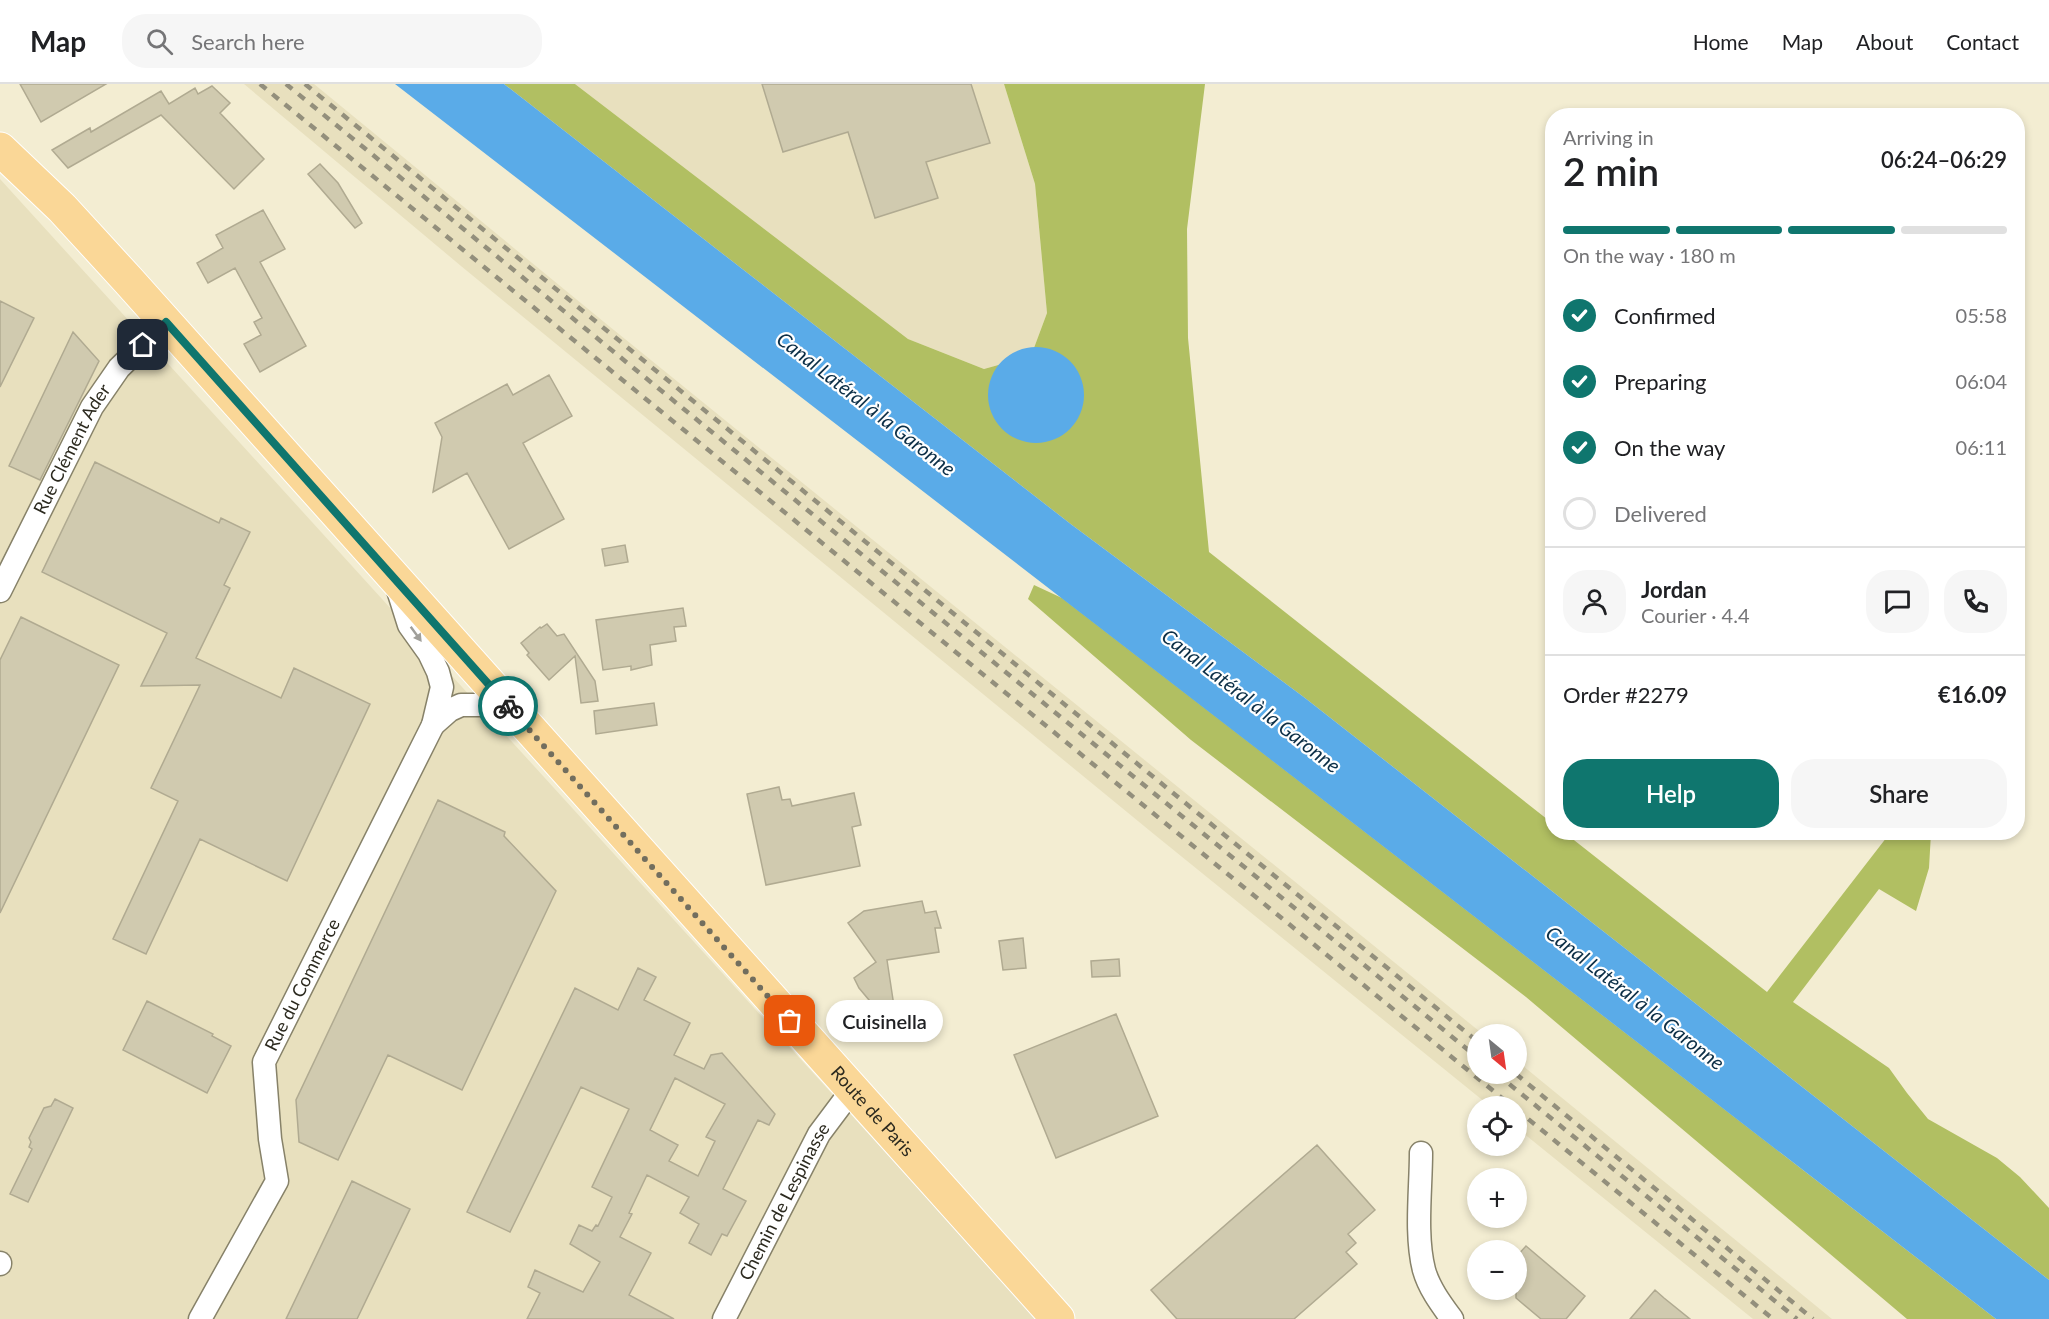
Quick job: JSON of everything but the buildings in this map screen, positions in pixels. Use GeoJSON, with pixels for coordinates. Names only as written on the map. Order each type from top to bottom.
{"type":"FeatureCollection","features":[{"type":"Feature","properties":{"kind":"main road","name":"Route de Paris"},"geometry":{"type":"LineString","coordinates":[[0,130],[62,208],[1058,1319]]}},
{"type":"Feature","properties":{"kind":"main road","name":"Route de Paris"},"geometry":{"type":"LineString","coordinates":[[6,162],[62,208]]}},
{"type":"Feature","properties":{"kind":"street","name":"Rue Clément Ader"},"geometry":{"type":"LineString","coordinates":[[0,591],[92,407],[119,368],[166,322]]}},
{"type":"Feature","properties":{"kind":"street","name":"Rue du Commerce"},"geometry":{"type":"LineString","coordinates":[[200,1319],[277,1181],[270,1138],[264,1062],[433,725],[440,701],[442,687],[438,672],[429,653],[409,625],[395,579]]}},
{"type":"Feature","properties":{"kind":"street","name":"Rue du Commerce"},"geometry":{"type":"LineString","coordinates":[[433,725],[450,710],[461,705],[480,705],[495,692]]}},
{"type":"Feature","properties":{"kind":"street","name":"Chemin de Lespinasse"},"geometry":{"type":"LineString","coordinates":[[724,1319],[819,1134],[852,1090]]}},
{"type":"Feature","properties":{"kind":"street"},"geometry":{"type":"LineString","coordinates":[[1421,1153],[1420,1242],[1424,1271],[1439,1302],[1452,1319]]}},
{"type":"Feature","properties":{"kind":"shaded area"},"geometry":{"type":"Polygon","coordinates":[[[244,84],[314,84],[1470,1024],[1467,1024],[1467,1084],[1527,1084],[1527,1069],[1832,1319],[1753,1319],[1527,1136],[1527,1096],[1477,1096],[461,266],[244,84]]]}},
{"type":"Feature","properties":{"kind":"shaded area"},"geometry":{"type":"Polygon","coordinates":[[[575,84],[1004,84],[1035,184],[1047,313],[1031,356],[984,369],[908,339],[575,84]]]}},
{"type":"Feature","properties":{"kind":"shaded area"},"geometry":{"type":"Polygon","coordinates":[[[0,179],[1037,1319],[0,1319],[0,179]]]}},
{"type":"Feature","properties":{"kind":"green space"},"geometry":{"type":"Polygon","coordinates":[[[504,84],[575,84],[908,339],[984,369],[1031,356],[1047,313],[1035,184],[1004,84],[1205,84],[1187,229],[1188,338],[1209,552],[1545,817],[1545,840],[1574,840],[1767,992],[1885,840],[1931,840],[1929,868],[1916,911],[1879,889],[1793,1002],[1889,1068],[1928,1119],[1997,1158],[2020,1177],[2049,1208],[2049,1280],[1305,698],[1072,525],[504,84]]]}},
{"type":"Feature","properties":{"kind":"green space"},"geometry":{"type":"Polygon","coordinates":[[[1034,585],[1062,598],[1996,1319],[1907,1319],[1526,997],[1191,740],[1028,599],[1034,585]]]}},
{"type":"Feature","properties":{"kind":"water","name":"Canal Latéral à la Garonne"},"geometry":{"type":"Polygon","coordinates":[[[395,84],[504,84],[1072,525],[1305,698],[2049,1280],[2049,1319],[1996,1319],[395,84]]]}},
{"type":"Feature","properties":{"kind":"water"},"geometry":{"type":"Polygon","coordinates":[[[1036,347],[1054,350],[1070,361],[1081,377],[1084,395],[1081,413],[1070,429],[1054,440],[1036,443],[1018,440],[1002,429],[991,413],[988,395],[991,377],[1002,361],[1018,350],[1036,347]]]}},
{"type":"Feature","properties":{"kind":"railway"},"geometry":{"type":"LineString","coordinates":[[260,84],[1500,1096]]}},
{"type":"Feature","properties":{"kind":"railway"},"geometry":{"type":"LineString","coordinates":[[286,84],[1467,1049]]}},
{"type":"Feature","properties":{"kind":"railway"},"geometry":{"type":"LineString","coordinates":[[305,84],[1467,1033]]}},
{"type":"Feature","properties":{"kind":"railway"},"geometry":{"type":"LineString","coordinates":[[1527,1083],[1813,1319]]}},
{"type":"Feature","properties":{"kind":"railway"},"geometry":{"type":"LineString","coordinates":[[1509,1084],[1797,1319]]}},
{"type":"Feature","properties":{"kind":"railway"},"geometry":{"type":"LineString","coordinates":[[1527,1118],[1773,1319]]}},
{"type":"Feature","properties":{"kind":"way so far"},"geometry":{"type":"LineString","coordinates":[[508,706],[790,1021]]}},
{"type":"Feature","properties":{"kind":"place","name":"Cuisinella"},"geometry":{"type":"Point","coordinates":[790,1021]}},
{"type":"Feature","properties":{"kind":"route"},"geometry":{"type":"LineString","coordinates":[[143,345],[166,322],[508,706]]}}]}
